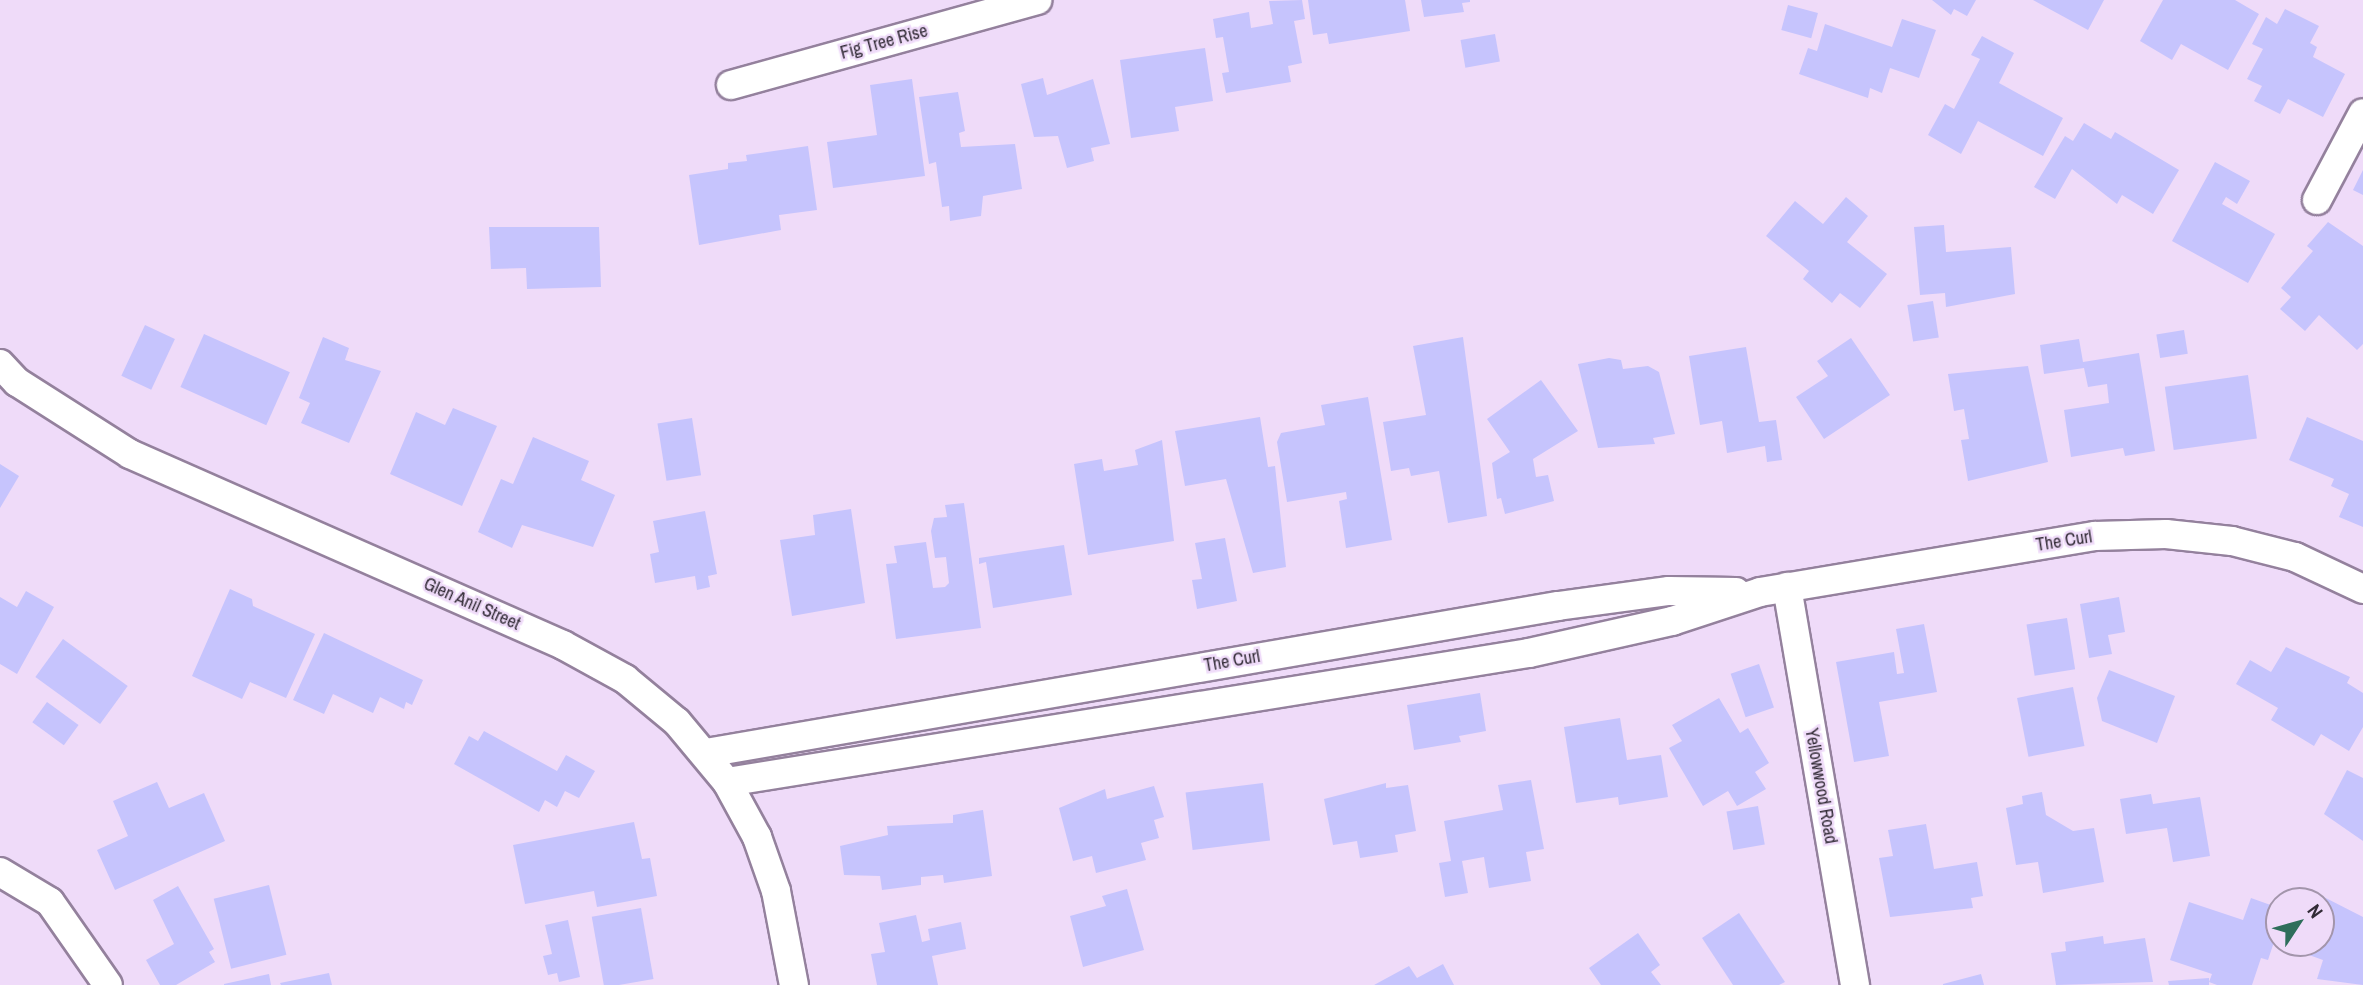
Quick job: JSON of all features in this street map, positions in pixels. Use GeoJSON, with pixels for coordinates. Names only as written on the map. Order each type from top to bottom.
{"type":"FeatureCollection","features":[{"type":"Feature","properties":{"kind":"street","name":"Fig Tree Rise"},"geometry":{"type":"LineString","coordinates":[[731,85],[1037,0]]}},
{"type":"Feature","properties":{"kind":"street"},"geometry":{"type":"LineString","coordinates":[[2317,200],[2363,113]]}},
{"type":"Feature","properties":{"kind":"street","name":"Glen Anil Street"},"geometry":{"type":"LineString","coordinates":[[0,364],[17,382],[130,454],[564,645],[625,679],[706,753],[727,782],[757,837],[776,891],[794,985]]}},
{"type":"Feature","properties":{"kind":"street","name":"The Curl"},"geometry":{"type":"LineString","coordinates":[[727,782],[1529,653],[1649,627],[1774,590],[2095,536],[2166,534],[2232,541],[2295,557],[2363,589]]}},
{"type":"Feature","properties":{"kind":"street","name":"The Curl"},"geometry":{"type":"LineString","coordinates":[[706,753],[1558,607],[1669,591],[1774,590]]}},
{"type":"Feature","properties":{"kind":"street","name":"Yellowwood Road"},"geometry":{"type":"LineString","coordinates":[[1774,590],[1855,985]]}},
{"type":"Feature","properties":{"kind":"street"},"geometry":{"type":"LineString","coordinates":[[0,872],[50,902],[108,985]]}},
{"type":"Feature","properties":{"kind":"building"},"geometry":{"type":"Polygon","coordinates":[[[1302,0],[1305,19],[1294,21],[1302,63],[1288,66],[1291,82],[1226,93],[1222,73],[1229,72],[1223,37],[1216,38],[1213,19],[1249,12],[1251,28],[1273,24],[1269,1],[1302,0]]]}},
{"type":"Feature","properties":{"kind":"building"},"geometry":{"type":"Polygon","coordinates":[[[1308,0],[1405,0],[1410,31],[1329,44],[1327,33],[1313,35],[1308,0]]]}},
{"type":"Feature","properties":{"kind":"building"},"geometry":{"type":"Polygon","coordinates":[[[1421,0],[1470,2],[1462,3],[1464,12],[1424,17],[1421,0]]]}},
{"type":"Feature","properties":{"kind":"building"},"geometry":{"type":"Polygon","coordinates":[[[1932,0],[1976,0],[1967,16],[1954,9],[1951,15],[1932,0]]]}},
{"type":"Feature","properties":{"kind":"building"},"geometry":{"type":"Polygon","coordinates":[[[2033,0],[2104,0],[2088,30],[2033,0]]]}},
{"type":"Feature","properties":{"kind":"building"},"geometry":{"type":"Polygon","coordinates":[[[2163,0],[2235,0],[2259,14],[2228,70],[2181,44],[2172,60],[2140,41],[2163,0]]]}},
{"type":"Feature","properties":{"kind":"building"},"geometry":{"type":"Polygon","coordinates":[[[1788,5],[1818,13],[1811,38],[1781,30],[1788,5]]]}},
{"type":"Feature","properties":{"kind":"building"},"geometry":{"type":"Polygon","coordinates":[[[2285,9],[2319,26],[2310,43],[2317,47],[2313,57],[2345,74],[2323,117],[2288,99],[2280,114],[2254,101],[2262,86],[2247,79],[2263,49],[2252,44],[2266,17],[2277,24],[2285,9]]]}},
{"type":"Feature","properties":{"kind":"building"},"geometry":{"type":"Polygon","coordinates":[[[1902,19],[1936,30],[1919,78],[1890,68],[1882,93],[1870,88],[1868,98],[1799,74],[1808,48],[1817,51],[1825,24],[1892,47],[1902,19]]]}},
{"type":"Feature","properties":{"kind":"building"},"geometry":{"type":"Polygon","coordinates":[[[1495,34],[1500,62],[1465,68],[1461,40],[1495,34]]]}},
{"type":"Feature","properties":{"kind":"building"},"geometry":{"type":"Polygon","coordinates":[[[1982,36],[2014,53],[1999,83],[2063,118],[2043,156],[1978,121],[1961,154],[1928,135],[1945,104],[1954,109],[1980,59],[1971,55],[1982,36]]]}},
{"type":"Feature","properties":{"kind":"building"},"geometry":{"type":"Polygon","coordinates":[[[1205,48],[1213,101],[1175,107],[1179,131],[1131,138],[1120,60],[1205,48]]]}},
{"type":"Feature","properties":{"kind":"building"},"geometry":{"type":"Polygon","coordinates":[[[1043,78],[1047,95],[1093,79],[1110,144],[1091,148],[1094,161],[1067,168],[1058,136],[1034,137],[1021,84],[1043,78]]]}},
{"type":"Feature","properties":{"kind":"building"},"geometry":{"type":"Polygon","coordinates":[[[912,79],[925,176],[833,188],[827,142],[877,135],[870,85],[912,79]]]}},
{"type":"Feature","properties":{"kind":"building"},"geometry":{"type":"Polygon","coordinates":[[[958,92],[965,131],[959,133],[961,147],[1015,144],[1022,189],[983,196],[981,216],[950,221],[949,206],[942,207],[936,162],[929,164],[919,97],[958,92]]]}},
{"type":"Feature","properties":{"kind":"building"},"geometry":{"type":"Polygon","coordinates":[[[2084,123],[2111,139],[2115,132],[2179,170],[2153,214],[2122,195],[2117,204],[2072,169],[2055,199],[2034,187],[2065,136],[2073,141],[2084,123]]]}},
{"type":"Feature","properties":{"kind":"building"},"geometry":{"type":"Polygon","coordinates":[[[808,146],[817,210],[779,215],[781,230],[699,245],[689,175],[728,169],[728,163],[747,161],[746,155],[808,146]]]}},
{"type":"Feature","properties":{"kind":"building"},"geometry":{"type":"Polygon","coordinates":[[[2215,162],[2250,181],[2237,204],[2226,197],[2222,204],[2275,234],[2248,283],[2172,241],[2215,162]]]}},
{"type":"Feature","properties":{"kind":"building"},"geometry":{"type":"Polygon","coordinates":[[[2363,170],[2363,195],[2353,190],[2363,170]]]}},
{"type":"Feature","properties":{"kind":"building"},"geometry":{"type":"Polygon","coordinates":[[[1846,197],[1868,216],[1847,242],[1887,274],[1860,308],[1840,293],[1832,303],[1803,279],[1809,271],[1766,236],[1795,201],[1823,224],[1846,197]]]}},
{"type":"Feature","properties":{"kind":"building"},"geometry":{"type":"Polygon","coordinates":[[[2328,222],[2363,246],[2363,344],[2357,350],[2319,315],[2305,331],[2280,309],[2291,297],[2281,288],[2313,251],[2307,246],[2328,222]]]}},
{"type":"Feature","properties":{"kind":"building"},"geometry":{"type":"Polygon","coordinates":[[[1944,225],[1946,252],[2011,247],[2015,294],[1946,307],[1945,293],[1920,295],[1914,227],[1944,225]]]}},
{"type":"Feature","properties":{"kind":"building"},"geometry":{"type":"Polygon","coordinates":[[[489,227],[599,227],[601,287],[527,289],[526,268],[491,269],[489,227]]]}},
{"type":"Feature","properties":{"kind":"building"},"geometry":{"type":"Polygon","coordinates":[[[1933,301],[1939,338],[1913,342],[1907,305],[1933,301]]]}},
{"type":"Feature","properties":{"kind":"building"},"geometry":{"type":"Polygon","coordinates":[[[145,325],[175,339],[151,390],[121,376],[145,325]]]}},
{"type":"Feature","properties":{"kind":"building"},"geometry":{"type":"Polygon","coordinates":[[[2184,330],[2188,354],[2160,358],[2156,334],[2184,330]]]}},
{"type":"Feature","properties":{"kind":"building"},"geometry":{"type":"Polygon","coordinates":[[[204,334],[290,372],[266,425],[180,387],[204,334]]]}},
{"type":"Feature","properties":{"kind":"building"},"geometry":{"type":"Polygon","coordinates":[[[323,337],[349,348],[345,360],[381,371],[349,443],[301,423],[310,403],[299,398],[323,337]]]}},
{"type":"Feature","properties":{"kind":"building"},"geometry":{"type":"Polygon","coordinates":[[[1463,337],[1487,516],[1448,523],[1439,471],[1411,476],[1409,468],[1391,471],[1383,422],[1426,415],[1413,346],[1463,337]]]}},
{"type":"Feature","properties":{"kind":"building"},"geometry":{"type":"Polygon","coordinates":[[[1851,338],[1890,395],[1824,439],[1796,397],[1828,376],[1817,361],[1851,338]]]}},
{"type":"Feature","properties":{"kind":"building"},"geometry":{"type":"Polygon","coordinates":[[[2079,339],[2083,362],[2139,353],[2155,451],[2125,456],[2123,448],[2071,457],[2064,410],[2109,403],[2107,384],[2088,387],[2084,368],[2044,374],[2040,345],[2079,339]]]}},
{"type":"Feature","properties":{"kind":"building"},"geometry":{"type":"Polygon","coordinates":[[[1746,347],[1759,422],[1776,420],[1782,460],[1767,462],[1765,446],[1727,453],[1722,421],[1700,425],[1689,356],[1746,347]]]}},
{"type":"Feature","properties":{"kind":"building"},"geometry":{"type":"Polygon","coordinates":[[[1609,358],[1621,360],[1623,369],[1648,366],[1659,372],[1675,434],[1653,438],[1655,444],[1598,448],[1578,364],[1609,358]]]}},
{"type":"Feature","properties":{"kind":"building"},"geometry":{"type":"Polygon","coordinates":[[[2028,366],[2048,462],[1968,481],[1961,440],[1969,439],[1964,409],[1954,411],[1948,374],[2028,366]]]}},
{"type":"Feature","properties":{"kind":"building"},"geometry":{"type":"Polygon","coordinates":[[[2248,375],[2257,438],[2174,450],[2165,387],[2248,375]]]}},
{"type":"Feature","properties":{"kind":"building"},"geometry":{"type":"Polygon","coordinates":[[[1541,380],[1578,431],[1533,459],[1536,477],[1548,475],[1554,501],[1505,514],[1501,498],[1497,499],[1492,463],[1510,452],[1487,419],[1541,380]]]}},
{"type":"Feature","properties":{"kind":"building"},"geometry":{"type":"Polygon","coordinates":[[[1368,397],[1392,540],[1346,548],[1339,501],[1347,499],[1346,492],[1287,502],[1277,442],[1281,433],[1325,425],[1321,405],[1368,397]]]}},
{"type":"Feature","properties":{"kind":"building"},"geometry":{"type":"Polygon","coordinates":[[[453,408],[497,426],[462,506],[390,474],[416,412],[445,425],[453,408]]]}},
{"type":"Feature","properties":{"kind":"building"},"geometry":{"type":"Polygon","coordinates":[[[1260,417],[1268,467],[1275,466],[1286,567],[1253,573],[1226,479],[1185,486],[1175,431],[1260,417]]]}},
{"type":"Feature","properties":{"kind":"building"},"geometry":{"type":"Polygon","coordinates":[[[2307,417],[2363,441],[2363,527],[2339,517],[2349,494],[2331,486],[2334,479],[2289,460],[2307,417]]]}},
{"type":"Feature","properties":{"kind":"building"},"geometry":{"type":"Polygon","coordinates":[[[692,418],[701,475],[667,481],[657,423],[692,418]]]}},
{"type":"Feature","properties":{"kind":"building"},"geometry":{"type":"Polygon","coordinates":[[[533,437],[589,461],[581,480],[615,495],[593,547],[522,525],[512,548],[478,532],[501,479],[513,484],[533,437]]]}},
{"type":"Feature","properties":{"kind":"building"},"geometry":{"type":"Polygon","coordinates":[[[1162,440],[1174,541],[1088,555],[1074,464],[1102,459],[1104,471],[1138,465],[1135,450],[1162,440]]]}},
{"type":"Feature","properties":{"kind":"building"},"geometry":{"type":"Polygon","coordinates":[[[0,464],[19,476],[0,508],[0,464]]]}},
{"type":"Feature","properties":{"kind":"building"},"geometry":{"type":"Polygon","coordinates":[[[964,503],[981,628],[896,639],[886,564],[897,563],[894,546],[926,542],[933,588],[945,587],[949,583],[946,557],[935,558],[931,531],[934,518],[947,517],[945,505],[964,503]]]}},
{"type":"Feature","properties":{"kind":"building"},"geometry":{"type":"Polygon","coordinates":[[[851,509],[865,603],[792,616],[780,540],[815,535],[813,515],[851,509]]]}},
{"type":"Feature","properties":{"kind":"building"},"geometry":{"type":"Polygon","coordinates":[[[705,511],[717,574],[708,576],[710,587],[697,590],[695,576],[655,583],[650,554],[659,552],[653,521],[705,511]]]}},
{"type":"Feature","properties":{"kind":"building"},"geometry":{"type":"Polygon","coordinates":[[[1225,538],[1237,601],[1197,609],[1192,580],[1202,579],[1195,543],[1225,538]]]}},
{"type":"Feature","properties":{"kind":"building"},"geometry":{"type":"Polygon","coordinates":[[[1064,545],[1072,595],[993,608],[986,562],[979,564],[979,558],[1064,545]]]}},
{"type":"Feature","properties":{"kind":"building"},"geometry":{"type":"Polygon","coordinates":[[[230,589],[252,599],[253,606],[315,634],[286,698],[250,682],[242,699],[192,676],[230,589]]]}},
{"type":"Feature","properties":{"kind":"building"},"geometry":{"type":"Polygon","coordinates":[[[26,591],[54,607],[17,674],[0,664],[0,597],[17,607],[26,591]]]}},
{"type":"Feature","properties":{"kind":"building"},"geometry":{"type":"Polygon","coordinates":[[[2119,597],[2125,632],[2108,635],[2112,654],[2089,658],[2080,604],[2119,597]]]}},
{"type":"Feature","properties":{"kind":"building"},"geometry":{"type":"Polygon","coordinates":[[[2067,618],[2075,669],[2035,676],[2027,624],[2067,618]]]}},
{"type":"Feature","properties":{"kind":"building"},"geometry":{"type":"Polygon","coordinates":[[[1924,624],[1937,692],[1879,702],[1889,756],[1854,762],[1836,662],[1894,652],[1897,674],[1904,673],[1896,629],[1924,624]]]}},
{"type":"Feature","properties":{"kind":"building"},"geometry":{"type":"Polygon","coordinates":[[[324,633],[423,680],[412,705],[406,702],[404,709],[380,697],[373,713],[333,694],[324,714],[293,700],[324,633]]]}},
{"type":"Feature","properties":{"kind":"building"},"geometry":{"type":"Polygon","coordinates":[[[63,639],[128,686],[100,724],[35,677],[63,639]]]}},
{"type":"Feature","properties":{"kind":"building"},"geometry":{"type":"Polygon","coordinates":[[[2286,647],[2350,677],[2347,683],[2363,693],[2363,727],[2349,751],[2321,734],[2314,746],[2271,720],[2278,708],[2236,684],[2250,660],[2271,672],[2286,647]]]}},
{"type":"Feature","properties":{"kind":"building"},"geometry":{"type":"Polygon","coordinates":[[[1759,664],[1774,707],[1746,717],[1731,674],[1759,664]]]}},
{"type":"Feature","properties":{"kind":"building"},"geometry":{"type":"Polygon","coordinates":[[[2109,670],[2175,696],[2157,743],[2102,721],[2097,698],[2109,670]]]}},
{"type":"Feature","properties":{"kind":"building"},"geometry":{"type":"Polygon","coordinates":[[[2073,687],[2084,746],[2028,757],[2017,698],[2073,687]]]}},
{"type":"Feature","properties":{"kind":"building"},"geometry":{"type":"Polygon","coordinates":[[[1480,693],[1486,731],[1459,736],[1461,742],[1414,750],[1407,705],[1480,693]]]}},
{"type":"Feature","properties":{"kind":"building"},"geometry":{"type":"Polygon","coordinates":[[[1719,698],[1740,733],[1748,728],[1769,763],[1755,772],[1766,789],[1737,806],[1728,791],[1703,806],[1669,748],[1682,741],[1672,725],[1719,698]]]}},
{"type":"Feature","properties":{"kind":"building"},"geometry":{"type":"Polygon","coordinates":[[[47,702],[79,725],[64,745],[32,722],[47,702]]]}},
{"type":"Feature","properties":{"kind":"building"},"geometry":{"type":"Polygon","coordinates":[[[1620,718],[1627,760],[1661,755],[1668,797],[1619,805],[1618,797],[1576,803],[1564,727],[1620,718]]]}},
{"type":"Feature","properties":{"kind":"building"},"geometry":{"type":"Polygon","coordinates":[[[484,731],[557,771],[566,755],[595,771],[579,798],[565,791],[557,807],[545,800],[539,812],[454,764],[469,736],[478,741],[484,731]]]}},
{"type":"Feature","properties":{"kind":"building"},"geometry":{"type":"Polygon","coordinates":[[[2347,770],[2363,778],[2363,841],[2324,814],[2347,770]]]}},
{"type":"Feature","properties":{"kind":"building"},"geometry":{"type":"Polygon","coordinates":[[[1531,780],[1544,849],[1526,852],[1531,881],[1489,888],[1484,857],[1462,861],[1468,893],[1445,897],[1439,863],[1451,861],[1444,821],[1503,810],[1498,785],[1531,780]]]}},
{"type":"Feature","properties":{"kind":"building"},"geometry":{"type":"Polygon","coordinates":[[[157,782],[169,808],[204,793],[225,841],[115,890],[97,850],[128,836],[113,801],[157,782]]]}},
{"type":"Feature","properties":{"kind":"building"},"geometry":{"type":"Polygon","coordinates":[[[1263,783],[1270,841],[1193,850],[1186,793],[1263,783]]]}},
{"type":"Feature","properties":{"kind":"building"},"geometry":{"type":"Polygon","coordinates":[[[1386,783],[1386,788],[1408,785],[1416,831],[1395,835],[1398,852],[1360,858],[1357,841],[1333,845],[1324,799],[1386,783]]]}},
{"type":"Feature","properties":{"kind":"building"},"geometry":{"type":"Polygon","coordinates":[[[1154,786],[1164,817],[1154,820],[1159,838],[1141,843],[1146,860],[1096,873],[1092,856],[1073,861],[1059,808],[1105,789],[1107,799],[1154,786]]]}},
{"type":"Feature","properties":{"kind":"building"},"geometry":{"type":"Polygon","coordinates":[[[2042,792],[2046,815],[2073,831],[2094,828],[2104,882],[2043,893],[2038,862],[2016,865],[2006,808],[2023,804],[2022,796],[2042,792]]]}},
{"type":"Feature","properties":{"kind":"building"},"geometry":{"type":"Polygon","coordinates":[[[2151,794],[2153,804],[2200,797],[2210,856],[2173,862],[2167,828],[2126,834],[2120,799],[2151,794]]]}},
{"type":"Feature","properties":{"kind":"building"},"geometry":{"type":"Polygon","coordinates":[[[1758,806],[1765,844],[1733,850],[1726,812],[1758,806]]]}},
{"type":"Feature","properties":{"kind":"building"},"geometry":{"type":"Polygon","coordinates":[[[983,810],[992,876],[944,883],[943,875],[921,877],[921,885],[882,890],[880,876],[844,875],[840,846],[888,835],[887,826],[953,823],[953,815],[983,810]]]}},
{"type":"Feature","properties":{"kind":"building"},"geometry":{"type":"Polygon","coordinates":[[[634,822],[642,859],[650,858],[657,896],[597,907],[594,891],[525,904],[513,845],[634,822]]]}},
{"type":"Feature","properties":{"kind":"building"},"geometry":{"type":"Polygon","coordinates":[[[1926,824],[1934,869],[1977,862],[1983,896],[1971,898],[1973,908],[1890,917],[1879,858],[1893,856],[1888,830],[1926,824]]]}},
{"type":"Feature","properties":{"kind":"building"},"geometry":{"type":"Polygon","coordinates":[[[269,885],[286,955],[231,969],[214,899],[269,885]]]}},
{"type":"Feature","properties":{"kind":"building"},"geometry":{"type":"Polygon","coordinates":[[[178,886],[214,949],[209,952],[215,962],[176,985],[160,985],[146,960],[174,944],[153,900],[178,886]]]}},
{"type":"Feature","properties":{"kind":"building"},"geometry":{"type":"Polygon","coordinates":[[[1127,889],[1144,950],[1083,967],[1070,916],[1106,906],[1102,896],[1127,889]]]}},
{"type":"Feature","properties":{"kind":"building"},"geometry":{"type":"Polygon","coordinates":[[[2251,898],[2265,903],[2265,957],[2269,957],[2268,960],[2261,958],[2252,985],[2217,985],[2209,982],[2212,974],[2170,960],[2189,902],[2243,920],[2251,898]]]}},
{"type":"Feature","properties":{"kind":"building"},"geometry":{"type":"Polygon","coordinates":[[[2335,903],[2363,917],[2363,985],[2317,979],[2323,960],[2315,957],[2335,957],[2335,903]]]}},
{"type":"Feature","properties":{"kind":"building"},"geometry":{"type":"Polygon","coordinates":[[[641,908],[654,979],[604,985],[592,917],[641,908]]]}},
{"type":"Feature","properties":{"kind":"building"},"geometry":{"type":"Polygon","coordinates":[[[1739,913],[1785,982],[1779,985],[1733,985],[1702,938],[1739,913]]]}},
{"type":"Feature","properties":{"kind":"building"},"geometry":{"type":"Polygon","coordinates":[[[916,915],[922,942],[930,940],[928,929],[961,922],[966,949],[932,956],[938,985],[877,985],[871,954],[885,952],[879,923],[916,915]]]}},
{"type":"Feature","properties":{"kind":"building"},"geometry":{"type":"Polygon","coordinates":[[[568,920],[580,977],[559,982],[557,973],[548,975],[543,956],[552,954],[545,925],[568,920]]]}},
{"type":"Feature","properties":{"kind":"building"},"geometry":{"type":"Polygon","coordinates":[[[1638,933],[1660,965],[1651,972],[1661,985],[1601,985],[1589,968],[1638,933]]]}},
{"type":"Feature","properties":{"kind":"building"},"geometry":{"type":"Polygon","coordinates":[[[2103,936],[2104,944],[2145,938],[2153,982],[2056,985],[2051,953],[2066,951],[2065,942],[2103,936]]]}},
{"type":"Feature","properties":{"kind":"building"},"geometry":{"type":"Polygon","coordinates":[[[1443,964],[1454,985],[1374,985],[1409,966],[1417,978],[1443,964]]]}},
{"type":"Feature","properties":{"kind":"building"},"geometry":{"type":"Polygon","coordinates":[[[329,973],[332,985],[280,983],[329,973]]]}},
{"type":"Feature","properties":{"kind":"building"},"geometry":{"type":"Polygon","coordinates":[[[269,974],[271,985],[224,985],[224,984],[269,974]]]}},
{"type":"Feature","properties":{"kind":"building"},"geometry":{"type":"Polygon","coordinates":[[[1981,974],[1984,985],[1943,985],[1943,984],[1981,974]]]}},
{"type":"Feature","properties":{"kind":"building"},"geometry":{"type":"Polygon","coordinates":[[[2209,978],[2209,985],[2169,985],[2168,981],[2209,978]]]}}]}
